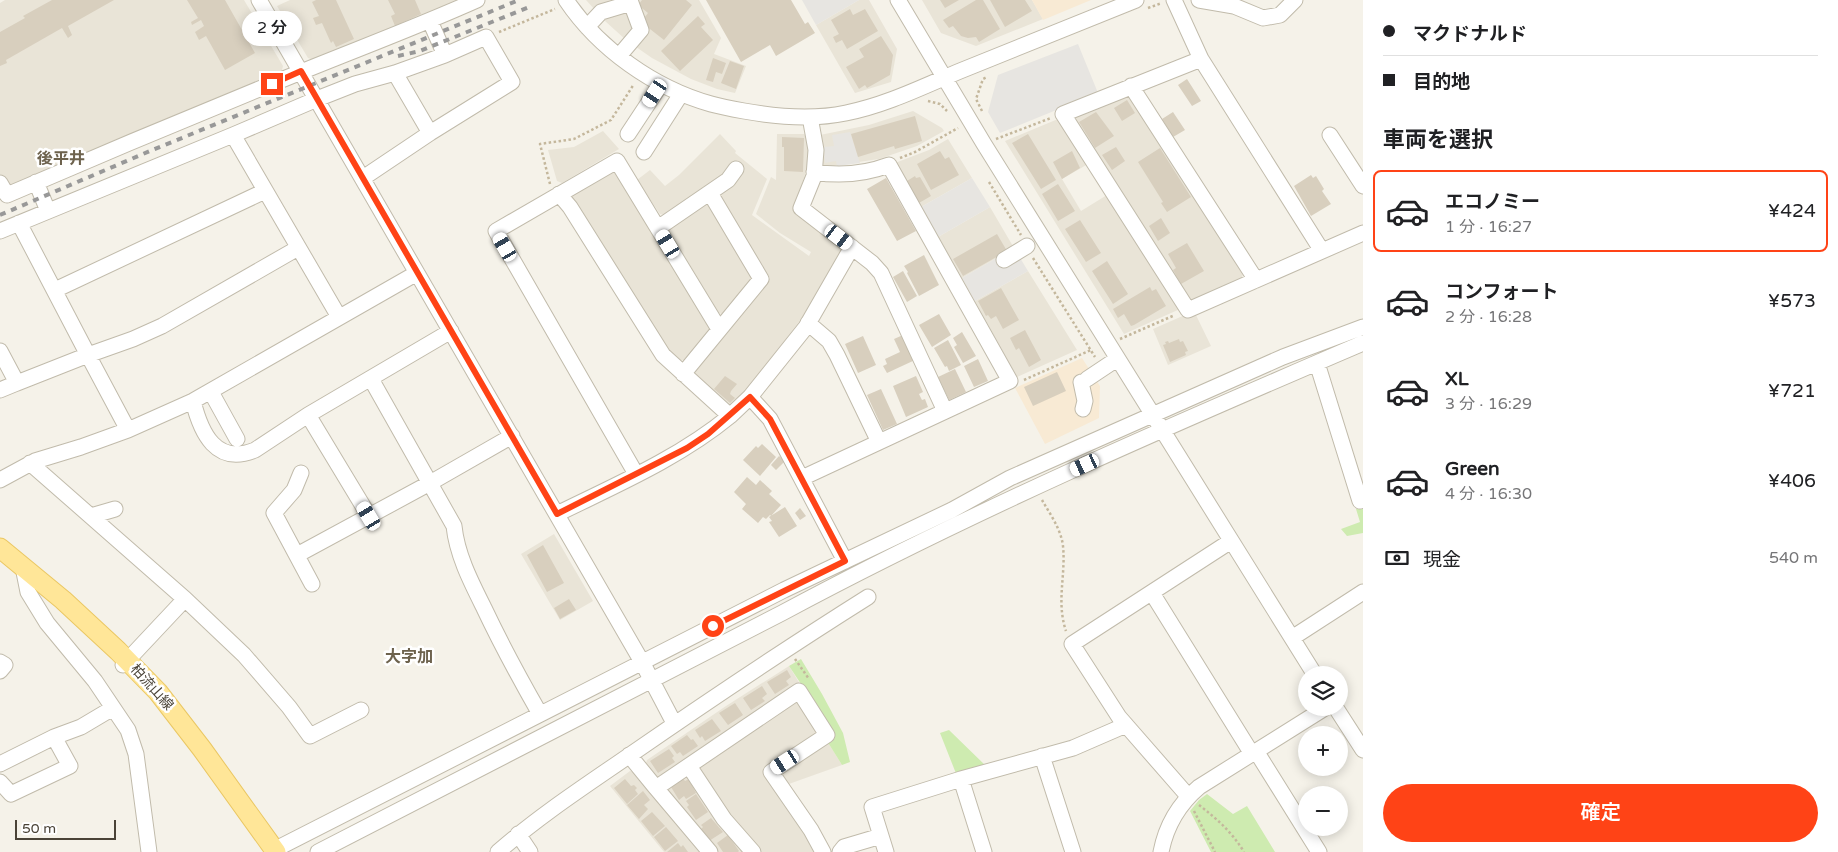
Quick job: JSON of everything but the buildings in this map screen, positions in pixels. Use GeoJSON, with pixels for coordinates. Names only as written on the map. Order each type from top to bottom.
{"type":"FeatureCollection","features":[{"type":"Feature","properties":{"kind":"main road","name":"柏流山線"},"geometry":{"type":"LineString","coordinates":[[0,548],[63,600],[158,692],[202,748],[274,851]]}},
{"type":"Feature","properties":{"kind":"street"},"geometry":{"type":"LineString","coordinates":[[259,0],[642,662],[674,723]]}},
{"type":"Feature","properties":{"kind":"street"},"geometry":{"type":"LineString","coordinates":[[0,183],[7,195],[301,71],[430,21],[477,0]]}},
{"type":"Feature","properties":{"kind":"street"},"geometry":{"type":"LineString","coordinates":[[898,0],[945,78],[1121,353],[1162,431],[1309,666]]}},
{"type":"Feature","properties":{"kind":"street"},"geometry":{"type":"LineString","coordinates":[[1199,0],[1234,6],[1263,18],[1280,15],[1296,0]]}},
{"type":"Feature","properties":{"kind":"street"},"geometry":{"type":"LineString","coordinates":[[1170,1],[1201,59],[1322,251]]}},
{"type":"Feature","properties":{"kind":"street"},"geometry":{"type":"LineString","coordinates":[[587,27],[601,12],[631,3],[640,30],[619,56]]}},
{"type":"Feature","properties":{"kind":"street"},"geometry":{"type":"LineString","coordinates":[[560,5],[619,56],[661,84],[681,94],[712,105],[768,116],[810,117],[844,114],[889,101],[1141,4]]}},
{"type":"Feature","properties":{"kind":"street"},"geometry":{"type":"LineString","coordinates":[[430,21],[445,55]]}},
{"type":"Feature","properties":{"kind":"street"},"geometry":{"type":"LineString","coordinates":[[0,231],[317,99],[355,84],[395,73],[445,55],[486,37],[512,82],[430,133],[363,178]]}},
{"type":"Feature","properties":{"kind":"street"},"geometry":{"type":"LineString","coordinates":[[1201,59],[1063,114],[1188,310],[1363,234]]}},
{"type":"Feature","properties":{"kind":"street"},"geometry":{"type":"LineString","coordinates":[[395,73],[430,133]]}},
{"type":"Feature","properties":{"kind":"street"},"geometry":{"type":"LineString","coordinates":[[628,134],[661,84]]}},
{"type":"Feature","properties":{"kind":"street"},"geometry":{"type":"LineString","coordinates":[[1131,86],[1256,280]]}},
{"type":"Feature","properties":{"kind":"street"},"geometry":{"type":"LineString","coordinates":[[644,152],[681,94]]}},
{"type":"Feature","properties":{"kind":"street"},"geometry":{"type":"LineString","coordinates":[[810,117],[816,150],[814,172],[801,208],[872,263],[881,273],[945,411]]}},
{"type":"Feature","properties":{"kind":"street"},"geometry":{"type":"LineString","coordinates":[[233,135],[339,317]]}},
{"type":"Feature","properties":{"kind":"street"},"geometry":{"type":"LineString","coordinates":[[1330,135],[1363,186]]}},
{"type":"Feature","properties":{"kind":"street"},"geometry":{"type":"LineString","coordinates":[[636,474],[496,231],[616,161],[720,328]]}},
{"type":"Feature","properties":{"kind":"street"},"geometry":{"type":"LineString","coordinates":[[802,478],[1010,381],[889,165],[846,174],[830,175],[814,172]]}},
{"type":"Feature","properties":{"kind":"street"},"geometry":{"type":"LineString","coordinates":[[658,228],[728,180],[736,169]]}},
{"type":"Feature","properties":{"kind":"street"},"geometry":{"type":"LineString","coordinates":[[36,182],[48,211]]}},
{"type":"Feature","properties":{"kind":"street"},"geometry":{"type":"LineString","coordinates":[[54,290],[265,191]]}},
{"type":"Feature","properties":{"kind":"street"},"geometry":{"type":"LineString","coordinates":[[683,374],[760,278],[710,193]]}},
{"type":"Feature","properties":{"kind":"street"},"geometry":{"type":"LineString","coordinates":[[559,194],[570,207],[663,355],[730,416]]}},
{"type":"Feature","properties":{"kind":"street"},"geometry":{"type":"LineString","coordinates":[[19,223],[128,430]]}},
{"type":"Feature","properties":{"kind":"street"},"geometry":{"type":"LineString","coordinates":[[1004,260],[1027,246]]}},
{"type":"Feature","properties":{"kind":"street"},"geometry":{"type":"LineString","coordinates":[[557,514],[687,448],[730,416],[750,397],[808,323],[852,247]]}},
{"type":"Feature","properties":{"kind":"street"},"geometry":{"type":"LineString","coordinates":[[0,390],[162,326],[298,248]]}},
{"type":"Feature","properties":{"kind":"street"},"geometry":{"type":"LineString","coordinates":[[0,480],[30,463],[128,430],[193,401],[417,273]]}},
{"type":"Feature","properties":{"kind":"street"},"geometry":{"type":"LineString","coordinates":[[808,323],[829,341],[879,442]]}},
{"type":"Feature","properties":{"kind":"street"},"geometry":{"type":"LineString","coordinates":[[274,851],[642,662],[952,510],[1010,478],[1282,357],[1363,327]]}},
{"type":"Feature","properties":{"kind":"street"},"geometry":{"type":"LineString","coordinates":[[193,401],[196,415],[205,434],[214,446],[223,453],[247,453],[255,450],[308,415],[451,332]]}},
{"type":"Feature","properties":{"kind":"street"},"geometry":{"type":"LineString","coordinates":[[318,852],[855,574],[1035,488],[1363,343]]}},
{"type":"Feature","properties":{"kind":"street"},"geometry":{"type":"LineString","coordinates":[[0,351],[17,383]]}},
{"type":"Feature","properties":{"kind":"street"},"geometry":{"type":"LineString","coordinates":[[1084,409],[1084,381],[1121,353]]}},
{"type":"Feature","properties":{"kind":"street"},"geometry":{"type":"LineString","coordinates":[[1317,363],[1360,500],[1363,500]]}},
{"type":"Feature","properties":{"kind":"street"},"geometry":{"type":"LineString","coordinates":[[371,379],[454,526],[455,538],[466,572],[540,714]]}},
{"type":"Feature","properties":{"kind":"street"},"geometry":{"type":"LineString","coordinates":[[211,392],[237,439]]}},
{"type":"Feature","properties":{"kind":"street"},"geometry":{"type":"LineString","coordinates":[[750,397],[770,419],[845,561]]}},
{"type":"Feature","properties":{"kind":"street"},"geometry":{"type":"LineString","coordinates":[[308,415],[369,516]]}},
{"type":"Feature","properties":{"kind":"street"},"geometry":{"type":"LineString","coordinates":[[297,555],[512,436]]}},
{"type":"Feature","properties":{"kind":"street"},"geometry":{"type":"LineString","coordinates":[[30,463],[184,599],[244,655],[289,707],[310,736],[362,710]]}},
{"type":"Feature","properties":{"kind":"street"},"geometry":{"type":"LineString","coordinates":[[301,473],[294,490],[274,513],[312,584]]}},
{"type":"Feature","properties":{"kind":"street"},"geometry":{"type":"LineString","coordinates":[[91,516],[115,509]]}},
{"type":"Feature","properties":{"kind":"street"},"geometry":{"type":"LineString","coordinates":[[1187,798],[1119,717],[1072,644],[1231,541]]}},
{"type":"Feature","properties":{"kind":"street"},"geometry":{"type":"LineString","coordinates":[[23,567],[28,592],[47,623],[95,681],[128,730],[136,754],[149,852]]}},
{"type":"Feature","properties":{"kind":"street"},"geometry":{"type":"LineString","coordinates":[[1292,638],[1363,592]]}},
{"type":"Feature","properties":{"kind":"street"},"geometry":{"type":"LineString","coordinates":[[1152,593],[1319,852]]}},
{"type":"Feature","properties":{"kind":"street"},"geometry":{"type":"LineString","coordinates":[[498,852],[518,834],[674,723],[868,597]]}},
{"type":"Feature","properties":{"kind":"street"},"geometry":{"type":"LineString","coordinates":[[125,662],[184,599]]}},
{"type":"Feature","properties":{"kind":"street"},"geometry":{"type":"LineString","coordinates":[[0,662],[5,665],[0,670]]}},
{"type":"Feature","properties":{"kind":"street"},"geometry":{"type":"LineString","coordinates":[[656,788],[799,691],[827,734],[771,772],[812,830],[822,852]]}},
{"type":"Feature","properties":{"kind":"street"},"geometry":{"type":"LineString","coordinates":[[0,764],[54,737],[81,727],[113,708]]}},
{"type":"Feature","properties":{"kind":"street"},"geometry":{"type":"LineString","coordinates":[[1161,852],[1166,833],[1174,816],[1187,798],[1199,787],[1312,716]]}},
{"type":"Feature","properties":{"kind":"street"},"geometry":{"type":"LineString","coordinates":[[1341,716],[1363,750]]}},
{"type":"Feature","properties":{"kind":"street"},"geometry":{"type":"LineString","coordinates":[[886,852],[872,807],[961,779],[1073,748],[1126,725]]}},
{"type":"Feature","properties":{"kind":"street"},"geometry":{"type":"LineString","coordinates":[[0,782],[11,794],[70,766],[54,737]]}},
{"type":"Feature","properties":{"kind":"street"},"geometry":{"type":"LineString","coordinates":[[630,755],[710,852]]}},
{"type":"Feature","properties":{"kind":"street"},"geometry":{"type":"LineString","coordinates":[[1042,756],[1073,852]]}},
{"type":"Feature","properties":{"kind":"street"},"geometry":{"type":"LineString","coordinates":[[688,766],[724,819],[753,852]]}},
{"type":"Feature","properties":{"kind":"street"},"geometry":{"type":"LineString","coordinates":[[961,779],[980,851]]}},
{"type":"Feature","properties":{"kind":"street"},"geometry":{"type":"LineString","coordinates":[[518,834],[530,852]]}},
{"type":"Feature","properties":{"kind":"street"},"geometry":{"type":"LineString","coordinates":[[840,852],[844,847],[880,836]]}},
{"type":"Feature","properties":{"kind":"path"},"geometry":{"type":"LineString","coordinates":[[1141,4],[1170,1]]}},
{"type":"Feature","properties":{"kind":"path"},"geometry":{"type":"LineString","coordinates":[[486,37],[560,5]]}},
{"type":"Feature","properties":{"kind":"path"},"geometry":{"type":"LineString","coordinates":[[984,115],[976,99],[983,79],[992,75]]}},
{"type":"Feature","properties":{"kind":"path"},"geometry":{"type":"LineString","coordinates":[[559,194],[550,184],[540,144],[574,139],[611,120],[636,81]]}},
{"type":"Feature","properties":{"kind":"path"},"geometry":{"type":"LineString","coordinates":[[920,104],[927,100],[940,104],[949,114]]}},
{"type":"Feature","properties":{"kind":"path"},"geometry":{"type":"LineString","coordinates":[[992,131],[996,139],[1063,114]]}},
{"type":"Feature","properties":{"kind":"path"},"geometry":{"type":"LineString","coordinates":[[889,165],[894,160],[915,152],[958,128],[962,136]]}},
{"type":"Feature","properties":{"kind":"path"},"geometry":{"type":"LineString","coordinates":[[987,178],[1102,368]]}},
{"type":"Feature","properties":{"kind":"path"},"geometry":{"type":"LineString","coordinates":[[1121,353],[1120,339],[1188,310]]}},
{"type":"Feature","properties":{"kind":"path"},"geometry":{"type":"LineString","coordinates":[[1010,381],[1019,382],[1091,350]]}},
{"type":"Feature","properties":{"kind":"path"},"geometry":{"type":"LineString","coordinates":[[1035,488],[1059,530],[1063,545],[1060,596],[1061,618],[1072,644]]}},
{"type":"Feature","properties":{"kind":"path"},"geometry":{"type":"LineString","coordinates":[[1187,798],[1215,852]]}},
{"type":"Feature","properties":{"kind":"path"},"geometry":{"type":"LineString","coordinates":[[1187,798],[1224,825],[1235,837],[1244,852]]}},
{"type":"Feature","properties":{"kind":"shaded area"},"geometry":{"type":"Polygon","coordinates":[[[5,0],[244,0],[283,66],[281,74],[11,186],[5,184],[0,174],[0,3],[5,0]]]}},
{"type":"Feature","properties":{"kind":"shaded area"},"geometry":{"type":"Polygon","coordinates":[[[290,0],[456,0],[457,2],[314,60],[308,58],[277,6],[290,0]]]}},
{"type":"Feature","properties":{"kind":"shaded area"},"geometry":{"type":"Polygon","coordinates":[[[586,0],[699,0],[721,38],[714,54],[746,66],[735,93],[717,89],[691,79],[652,58],[626,40],[586,0]]]}},
{"type":"Feature","properties":{"kind":"shaded area"},"geometry":{"type":"Polygon","coordinates":[[[802,0],[859,0],[816,25],[802,0]]]}},
{"type":"Feature","properties":{"kind":"shaded area"},"geometry":{"type":"Polygon","coordinates":[[[859,0],[869,0],[897,49],[891,82],[855,93],[816,25],[859,0]]]}},
{"type":"Feature","properties":{"kind":"shaded area"},"geometry":{"type":"Polygon","coordinates":[[[922,0],[1032,0],[1043,19],[976,46],[941,33],[922,0]]]}},
{"type":"Feature","properties":{"kind":"shaded area"},"geometry":{"type":"Polygon","coordinates":[[[1032,0],[1091,0],[1043,20],[1032,0]]]}},
{"type":"Feature","properties":{"kind":"shaded area"},"geometry":{"type":"Polygon","coordinates":[[[1078,44],[1098,93],[1000,133],[988,112],[998,75],[1078,44]]]}},
{"type":"Feature","properties":{"kind":"shaded area"},"geometry":{"type":"Polygon","coordinates":[[[1125,95],[1132,97],[1243,273],[1242,278],[1193,300],[1187,297],[1074,121],[1076,115],[1125,95]]]}},
{"type":"Feature","properties":{"kind":"shaded area"},"geometry":{"type":"Polygon","coordinates":[[[913,111],[944,131],[917,146],[879,159],[825,167],[821,162],[820,135],[869,125],[913,111]]]}},
{"type":"Feature","properties":{"kind":"shaded area"},"geometry":{"type":"Polygon","coordinates":[[[1058,119],[1088,164],[1062,179],[1081,211],[1107,195],[1180,309],[1124,334],[1005,141],[1058,119]]]}},
{"type":"Feature","properties":{"kind":"shaded area"},"geometry":{"type":"Polygon","coordinates":[[[603,131],[619,149],[562,183],[557,181],[548,150],[574,147],[603,131]]]}},
{"type":"Feature","properties":{"kind":"shaded area"},"geometry":{"type":"Polygon","coordinates":[[[850,132],[860,163],[837,166],[836,161],[825,163],[824,147],[834,146],[832,135],[850,132]]]}},
{"type":"Feature","properties":{"kind":"shaded area"},"geometry":{"type":"Polygon","coordinates":[[[720,134],[736,151],[735,153],[767,179],[752,215],[809,256],[811,252],[780,233],[756,214],[771,177],[776,180],[777,134],[804,134],[808,138],[809,153],[807,168],[794,210],[841,246],[842,251],[805,314],[736,404],[727,404],[695,376],[694,368],[770,278],[717,194],[727,176],[664,215],[660,214],[637,180],[650,170],[665,186],[679,175],[720,134]]]}},
{"type":"Feature","properties":{"kind":"shaded area"},"geometry":{"type":"Polygon","coordinates":[[[948,139],[972,178],[921,207],[895,163],[929,150],[948,139]]]}},
{"type":"Feature","properties":{"kind":"shaded area"},"geometry":{"type":"Polygon","coordinates":[[[610,169],[618,171],[711,328],[684,360],[676,360],[670,355],[571,196],[572,192],[610,169]]]}},
{"type":"Feature","properties":{"kind":"shaded area"},"geometry":{"type":"Polygon","coordinates":[[[972,178],[990,207],[938,237],[921,207],[972,178]]]}},
{"type":"Feature","properties":{"kind":"shaded area"},"geometry":{"type":"Polygon","coordinates":[[[704,201],[711,203],[756,275],[725,315],[719,313],[668,229],[704,201]]]}},
{"type":"Feature","properties":{"kind":"shaded area"},"geometry":{"type":"Polygon","coordinates":[[[990,207],[1014,248],[962,278],[938,237],[990,207]]]}},
{"type":"Feature","properties":{"kind":"shaded area"},"geometry":{"type":"Polygon","coordinates":[[[1014,248],[1028,271],[975,301],[962,278],[1014,248]]]}},
{"type":"Feature","properties":{"kind":"shaded area"},"geometry":{"type":"Polygon","coordinates":[[[1028,271],[1077,350],[1017,377],[975,301],[1028,271]]]}},
{"type":"Feature","properties":{"kind":"shaded area"},"geometry":{"type":"Polygon","coordinates":[[[1194,311],[1211,346],[1168,365],[1153,329],[1194,311]]]}},
{"type":"Feature","properties":{"kind":"shaded area"},"geometry":{"type":"Polygon","coordinates":[[[1082,358],[1100,386],[1099,418],[1045,444],[1015,388],[1082,358]]]}},
{"type":"Feature","properties":{"kind":"shaded area"},"geometry":{"type":"Polygon","coordinates":[[[554,534],[593,601],[560,620],[521,554],[554,534]]]}},
{"type":"Feature","properties":{"kind":"shaded area"},"geometry":{"type":"Polygon","coordinates":[[[789,666],[800,684],[662,778],[655,777],[645,766],[647,760],[789,666]]]}},
{"type":"Feature","properties":{"kind":"shaded area"},"geometry":{"type":"Polygon","coordinates":[[[793,701],[799,702],[817,730],[817,734],[764,772],[817,852],[759,852],[735,825],[698,772],[699,766],[793,701]]]}},
{"type":"Feature","properties":{"kind":"shaded area"},"geometry":{"type":"Polygon","coordinates":[[[827,741],[842,765],[786,785],[780,776],[782,771],[827,741]]]}},
{"type":"Feature","properties":{"kind":"shaded area"},"geometry":{"type":"Polygon","coordinates":[[[630,771],[635,772],[701,852],[664,852],[610,786],[630,771]]]}},
{"type":"Feature","properties":{"kind":"shaded area"},"geometry":{"type":"Polygon","coordinates":[[[684,775],[690,777],[747,852],[718,852],[667,792],[668,786],[684,775]]]}},
{"type":"Feature","properties":{"kind":"green space"},"geometry":{"type":"Polygon","coordinates":[[[1363,506],[1363,533],[1347,536],[1341,529],[1360,522],[1356,509],[1363,506]]]}},
{"type":"Feature","properties":{"kind":"green space"},"geometry":{"type":"Polygon","coordinates":[[[801,659],[843,733],[850,762],[842,765],[827,741],[835,735],[789,666],[801,659]]]}},
{"type":"Feature","properties":{"kind":"green space"},"geometry":{"type":"Polygon","coordinates":[[[949,730],[986,766],[957,776],[940,733],[949,730]]]}},
{"type":"Feature","properties":{"kind":"green space"},"geometry":{"type":"Polygon","coordinates":[[[1207,794],[1233,814],[1247,806],[1275,852],[1211,852],[1190,811],[1207,794]]]}},
{"type":"Feature","properties":{"kind":"railway"},"geometry":{"type":"LineString","coordinates":[[0,215],[150,151],[519,0]]}},
{"type":"Feature","properties":{"kind":"railway"},"geometry":{"type":"LineString","coordinates":[[398,56],[420,51],[529,7]]}},
{"type":"Feature","properties":{"kind":"district","name":"後平井"},"geometry":{"type":"Point","coordinates":[61,159]}},
{"type":"Feature","properties":{"kind":"district","name":"大字加"},"geometry":{"type":"Point","coordinates":[409,657]}},
{"type":"Feature","properties":{"kind":"route"},"geometry":{"type":"LineString","coordinates":[[272,84],[301,71],[557,514],[687,448],[708,434],[750,397],[770,419],[845,561],[713,626]]}}]}
